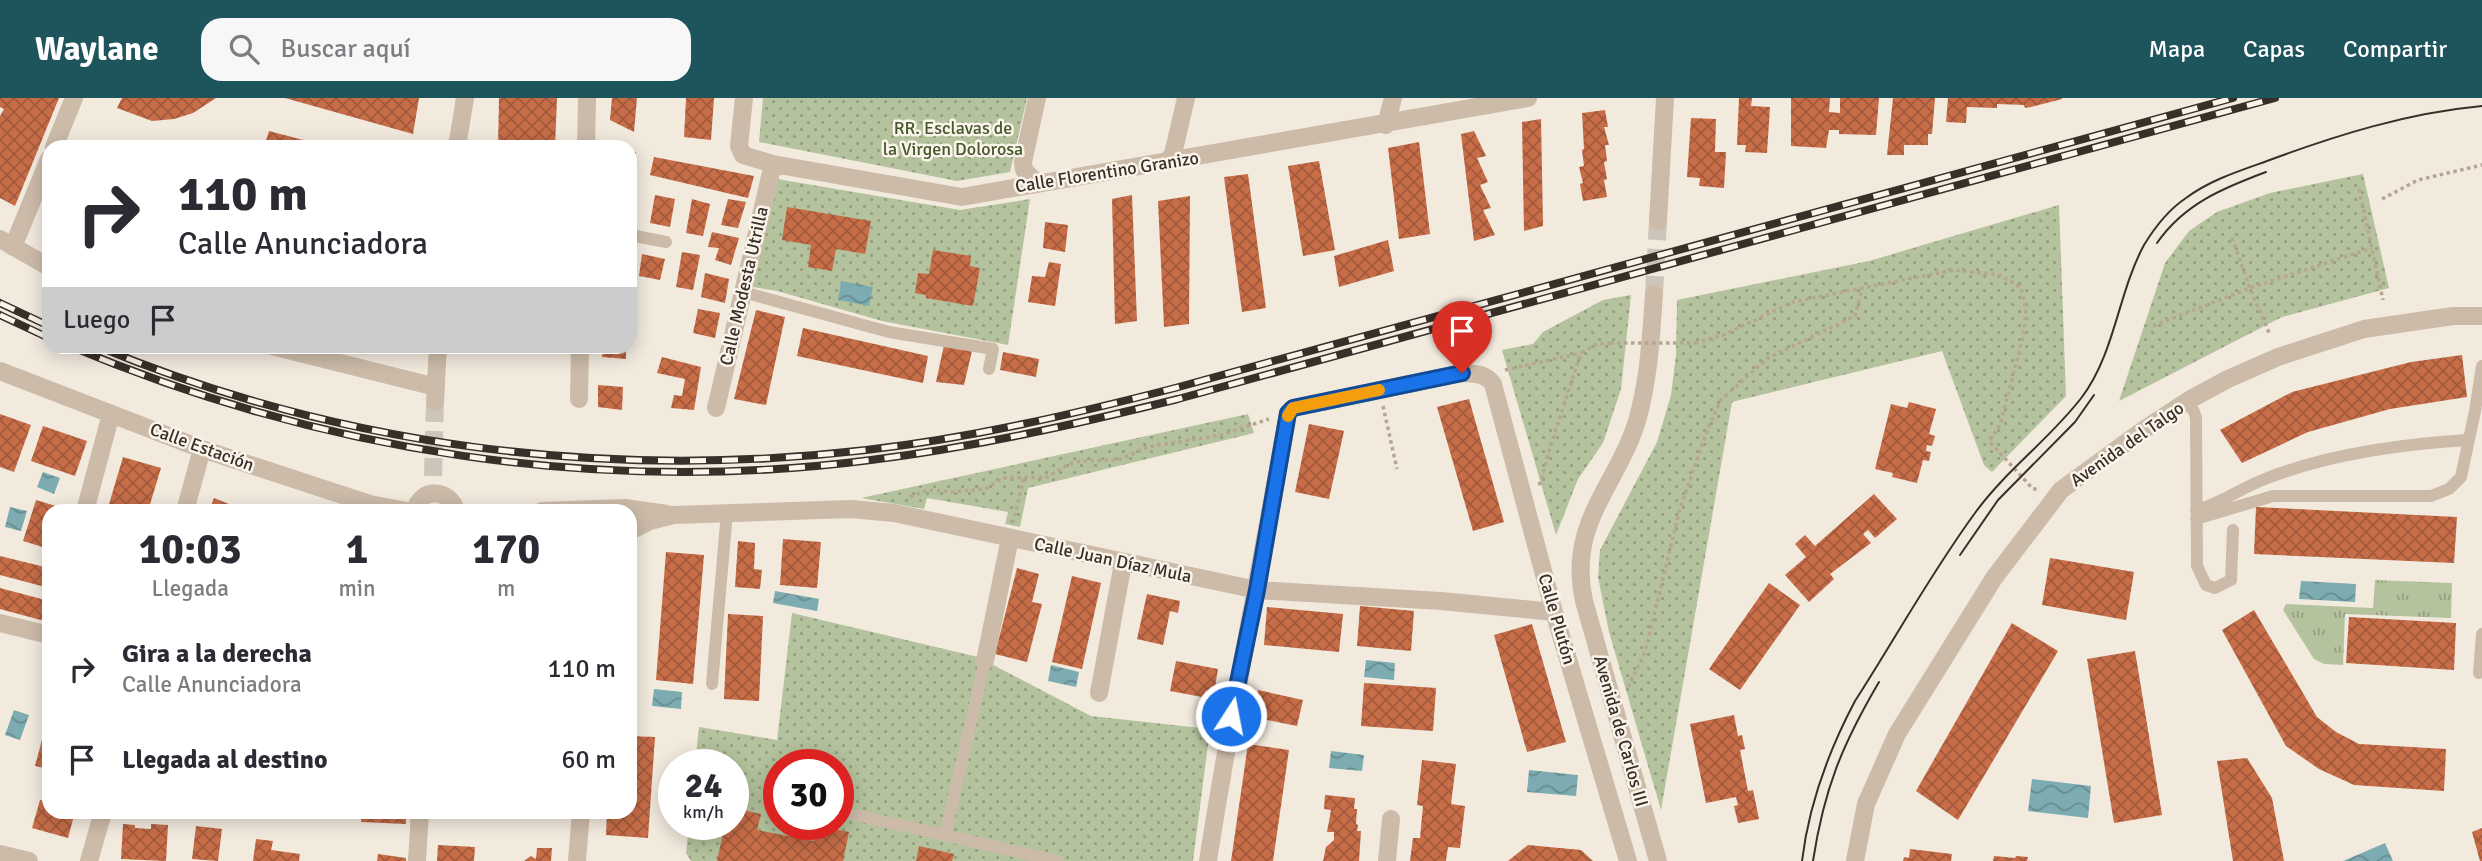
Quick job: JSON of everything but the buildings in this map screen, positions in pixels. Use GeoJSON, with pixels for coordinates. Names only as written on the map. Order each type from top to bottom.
{"type":"FeatureCollection","features":[{"type":"Feature","properties":{"kind":"street"},"geometry":{"type":"LineString","coordinates":[[57,140],[74,98]]}},
{"type":"Feature","properties":{"kind":"street"},"geometry":{"type":"LineString","coordinates":[[458,140],[465,98]]}},
{"type":"Feature","properties":{"kind":"street"},"geometry":{"type":"LineString","coordinates":[[586,140],[587,98]]}},
{"type":"Feature","properties":{"kind":"street","name":"Calle Florentino Granizo"},"geometry":{"type":"LineString","coordinates":[[744,98],[739,146],[743,155],[773,164],[962,197],[1036,182],[1386,125],[1528,98]]}},
{"type":"Feature","properties":{"kind":"street"},"geometry":{"type":"LineString","coordinates":[[1036,182],[1024,170],[1023,162],[1037,98]]}},
{"type":"Feature","properties":{"kind":"street"},"geometry":{"type":"LineString","coordinates":[[1167,162],[1173,153],[1186,98]]}},
{"type":"Feature","properties":{"kind":"street"},"geometry":{"type":"LineString","coordinates":[[1386,125],[1393,98]]}},
{"type":"Feature","properties":{"kind":"street"},"geometry":{"type":"LineString","coordinates":[[1658,220],[1665,98]]}},
{"type":"Feature","properties":{"kind":"street","name":"Calle Modesta Utrilla"},"geometry":{"type":"LineString","coordinates":[[716,408],[773,164]]}},
{"type":"Feature","properties":{"kind":"street"},"geometry":{"type":"LineString","coordinates":[[42,173],[6,243],[42,263]]}},
{"type":"Feature","properties":{"kind":"street","name":"Avenida de Carlos III"},"geometry":{"type":"LineString","coordinates":[[1654,294],[1649,362],[1640,410],[1622,459],[1589,521],[1584,534],[1579,567],[1584,601],[1658,861]]}},
{"type":"Feature","properties":{"kind":"street","name":"Avenida del Talgo"},"geometry":{"type":"LineString","coordinates":[[1855,861],[1866,804],[1897,734],[1994,578],[2061,490],[2189,400],[2278,357],[2364,329],[2453,316],[2482,316]]}},
{"type":"Feature","properties":{"kind":"street"},"geometry":{"type":"LineString","coordinates":[[299,354],[436,394],[438,354]]}},
{"type":"Feature","properties":{"kind":"street"},"geometry":{"type":"LineString","coordinates":[[579,399],[580,354]]}},
{"type":"Feature","properties":{"kind":"street","name":"Calle Estación"},"geometry":{"type":"LineString","coordinates":[[0,371],[202,449],[374,504]]}},
{"type":"Feature","properties":{"kind":"street"},"geometry":{"type":"LineString","coordinates":[[1208,861],[1226,741],[1257,590],[1288,413],[1293,408],[1462,373],[1496,374]]}},
{"type":"Feature","properties":{"kind":"street","name":"Calle Plutón"},"geometry":{"type":"LineString","coordinates":[[1496,374],[1493,384],[1554,612],[1628,861]]}},
{"type":"Feature","properties":{"kind":"street"},"geometry":{"type":"LineString","coordinates":[[87,504],[111,414]]}},
{"type":"Feature","properties":{"kind":"street"},"geometry":{"type":"LineString","coordinates":[[187,504],[202,449]]}},
{"type":"Feature","properties":{"kind":"street"},"geometry":{"type":"LineString","coordinates":[[418,504],[433,484],[455,504]]}},
{"type":"Feature","properties":{"kind":"street"},"geometry":{"type":"LineString","coordinates":[[637,509],[674,515]]}},
{"type":"Feature","properties":{"kind":"street","name":"Calle Juan Díaz Mula"},"geometry":{"type":"LineString","coordinates":[[674,515],[851,509],[894,513],[1257,590],[1441,601],[1554,612]]}},
{"type":"Feature","properties":{"kind":"street"},"geometry":{"type":"LineString","coordinates":[[637,528],[674,515]]}},
{"type":"Feature","properties":{"kind":"street"},"geometry":{"type":"LineString","coordinates":[[985,660],[1010,538]]}},
{"type":"Feature","properties":{"kind":"street"},"geometry":{"type":"LineString","coordinates":[[1099,693],[1123,563]]}},
{"type":"Feature","properties":{"kind":"street"},"geometry":{"type":"LineString","coordinates":[[0,622],[42,633]]}},
{"type":"Feature","properties":{"kind":"street"},"geometry":{"type":"LineString","coordinates":[[89,861],[101,819]]}},
{"type":"Feature","properties":{"kind":"street"},"geometry":{"type":"LineString","coordinates":[[417,861],[420,819]]}},
{"type":"Feature","properties":{"kind":"street"},"geometry":{"type":"LineString","coordinates":[[578,861],[581,819]]}},
{"type":"Feature","properties":{"kind":"street"},"geometry":{"type":"LineString","coordinates":[[1387,861],[1391,819]]}},
{"type":"Feature","properties":{"kind":"street"},"geometry":{"type":"LineString","coordinates":[[0,854],[29,861]]}},
{"type":"Feature","properties":{"kind":"lane"},"geometry":{"type":"LineString","coordinates":[[637,236],[666,242]]}},
{"type":"Feature","properties":{"kind":"lane"},"geometry":{"type":"LineString","coordinates":[[743,292],[889,332],[993,349],[989,369]]}},
{"type":"Feature","properties":{"kind":"lane"},"geometry":{"type":"LineString","coordinates":[[2196,515],[2273,496],[2431,496],[2449,489],[2461,477],[2482,366]]}},
{"type":"Feature","properties":{"kind":"lane"},"geometry":{"type":"LineString","coordinates":[[2189,400],[2196,417],[2197,566],[2206,585],[2215,588],[2231,580],[2233,530]]}},
{"type":"Feature","properties":{"kind":"lane"},"geometry":{"type":"LineString","coordinates":[[2196,515],[2264,479],[2320,461],[2467,440]]}},
{"type":"Feature","properties":{"kind":"lane"},"geometry":{"type":"LineString","coordinates":[[712,684],[727,512]]}},
{"type":"Feature","properties":{"kind":"lane"},"geometry":{"type":"LineString","coordinates":[[2479,673],[2482,634]]}},
{"type":"Feature","properties":{"kind":"lane"},"geometry":{"type":"LineString","coordinates":[[945,835],[985,660]]}},
{"type":"Feature","properties":{"kind":"lane"},"geometry":{"type":"LineString","coordinates":[[854,815],[1058,861]]}},
{"type":"Feature","properties":{"kind":"path"},"geometry":{"type":"LineString","coordinates":[[2382,199],[2418,180],[2482,165]]}},
{"type":"Feature","properties":{"kind":"path"},"geometry":{"type":"LineString","coordinates":[[2358,189],[2383,300]]}},
{"type":"Feature","properties":{"kind":"path"},"geometry":{"type":"LineString","coordinates":[[2232,238],[2270,335]]}},
{"type":"Feature","properties":{"kind":"path"},"geometry":{"type":"LineString","coordinates":[[2153,326],[2250,288],[2372,248]]}},
{"type":"Feature","properties":{"kind":"path"},"geometry":{"type":"LineString","coordinates":[[1496,374],[1581,352],[1597,344],[1695,343],[1723,335],[1793,302],[1953,270],[2000,275],[2021,288],[2026,309],[2024,333],[2000,425],[1989,441],[2021,476]]}},
{"type":"Feature","properties":{"kind":"path"},"geometry":{"type":"LineString","coordinates":[[1616,712],[1645,652],[1680,509],[1708,428],[1721,400],[1768,358],[1855,316],[1862,288]]}},
{"type":"Feature","properties":{"kind":"path"},"geometry":{"type":"LineString","coordinates":[[1522,488],[1541,483],[1581,352]]}},
{"type":"Feature","properties":{"kind":"path"},"geometry":{"type":"LineString","coordinates":[[1380,390],[1397,469]]}},
{"type":"Feature","properties":{"kind":"path"},"geometry":{"type":"LineString","coordinates":[[894,513],[912,496],[928,490],[952,492],[985,489],[1003,478],[1047,477],[1080,461],[1118,460],[1148,447],[1221,435],[1288,413]]}},
{"type":"Feature","properties":{"kind":"path"},"geometry":{"type":"LineString","coordinates":[[1010,538],[1024,477]]}},
{"type":"Feature","properties":{"kind":"green space","name":"RR. Esclavas de la Virgen Dolorosa"},"geometry":{"type":"Polygon","coordinates":[[[763,98],[1027,98],[1010,172],[957,181],[759,142],[763,98]]]}},
{"type":"Feature","properties":{"kind":"green space"},"geometry":{"type":"Polygon","coordinates":[[[2363,174],[2389,288],[2282,317],[2119,401],[2165,263],[2189,231],[2217,212],[2270,193],[2363,174]]]}},
{"type":"Feature","properties":{"kind":"green space"},"geometry":{"type":"Polygon","coordinates":[[[777,179],[960,210],[1030,199],[1008,345],[882,321],[777,291],[753,287],[777,179]]]}},
{"type":"Feature","properties":{"kind":"green space"},"geometry":{"type":"Polygon","coordinates":[[[2059,205],[2066,396],[1992,472],[1984,465],[1942,351],[1732,402],[1661,810],[1609,632],[1598,577],[1600,550],[1657,442],[1671,395],[1676,355],[1677,300],[1869,261],[2059,205]]]}},
{"type":"Feature","properties":{"kind":"green space"},"geometry":{"type":"Polygon","coordinates":[[[1631,295],[1621,389],[1603,443],[1578,479],[1556,535],[1502,350],[1533,344],[1543,332],[1603,300],[1631,295]]]}},
{"type":"Feature","properties":{"kind":"green space"},"geometry":{"type":"Polygon","coordinates":[[[1248,414],[1254,433],[1028,488],[1020,527],[1005,524],[1008,512],[927,498],[924,509],[861,498],[1248,414]]]}},
{"type":"Feature","properties":{"kind":"green space"},"geometry":{"type":"Polygon","coordinates":[[[2375,580],[2452,583],[2451,618],[2345,614],[2343,665],[2324,664],[2314,659],[2283,610],[2286,604],[2373,608],[2375,580]]]}},
{"type":"Feature","properties":{"kind":"green space"},"geometry":{"type":"Polygon","coordinates":[[[792,613],[978,657],[1091,716],[1210,729],[1193,861],[691,861],[686,853],[687,840],[749,840],[749,749],[697,749],[699,727],[777,740],[792,613]]]}},
{"type":"Feature","properties":{"kind":"water"},"geometry":{"type":"Polygon","coordinates":[[[841,281],[873,287],[869,306],[838,300],[841,281]]]}},
{"type":"Feature","properties":{"kind":"water"},"geometry":{"type":"Polygon","coordinates":[[[43,472],[60,478],[54,494],[37,487],[43,472]]]}},
{"type":"Feature","properties":{"kind":"water"},"geometry":{"type":"Polygon","coordinates":[[[10,507],[27,511],[21,531],[5,527],[10,507]]]}},
{"type":"Feature","properties":{"kind":"water"},"geometry":{"type":"Polygon","coordinates":[[[2301,581],[2356,584],[2355,602],[2299,599],[2301,581]]]}},
{"type":"Feature","properties":{"kind":"water"},"geometry":{"type":"Polygon","coordinates":[[[775,591],[819,599],[817,611],[773,603],[775,591]]]}},
{"type":"Feature","properties":{"kind":"water"},"geometry":{"type":"Polygon","coordinates":[[[1366,660],[1395,663],[1394,680],[1364,677],[1366,660]]]}},
{"type":"Feature","properties":{"kind":"water"},"geometry":{"type":"Polygon","coordinates":[[[1051,665],[1079,672],[1076,687],[1048,681],[1051,665]]]}},
{"type":"Feature","properties":{"kind":"water"},"geometry":{"type":"Polygon","coordinates":[[[654,689],[682,692],[681,709],[652,706],[654,689]]]}},
{"type":"Feature","properties":{"kind":"water"},"geometry":{"type":"Polygon","coordinates":[[[14,710],[29,715],[20,740],[5,735],[14,710]]]}},
{"type":"Feature","properties":{"kind":"water"},"geometry":{"type":"Polygon","coordinates":[[[1331,751],[1364,755],[1362,771],[1329,768],[1331,751]]]}},
{"type":"Feature","properties":{"kind":"water"},"geometry":{"type":"Polygon","coordinates":[[[1529,770],[1578,775],[1576,796],[1527,792],[1529,770]]]}},
{"type":"Feature","properties":{"kind":"water"},"geometry":{"type":"Polygon","coordinates":[[[2032,779],[2091,786],[2088,818],[2028,811],[2032,779]]]}},
{"type":"Feature","properties":{"kind":"water"},"geometry":{"type":"Polygon","coordinates":[[[2385,843],[2393,861],[2343,861],[2385,843]]]}},
{"type":"Feature","properties":{"kind":"tunnel"},"geometry":{"type":"LineString","coordinates":[[1654,294],[1658,221]]}},
{"type":"Feature","properties":{"kind":"tunnel"},"geometry":{"type":"LineString","coordinates":[[433,476],[435,402]]}},
{"type":"Feature","properties":{"kind":"tram line"},"geometry":{"type":"LineString","coordinates":[[1802,861],[1809,819],[1821,778],[1855,701],[1975,513],[2000,483],[2056,427],[2093,380],[2109,342],[2135,264],[2162,219],[2179,203],[2205,186],[2293,151],[2399,120],[2482,106]]}},
{"type":"Feature","properties":{"kind":"tram line"},"geometry":{"type":"LineString","coordinates":[[2157,243],[2168,229],[2192,208],[2220,191],[2266,172]]}},
{"type":"Feature","properties":{"kind":"tram line"},"geometry":{"type":"LineString","coordinates":[[1960,555],[1998,500],[2075,422],[2094,395]]}},
{"type":"Feature","properties":{"kind":"tram line"},"geometry":{"type":"LineString","coordinates":[[1813,861],[1817,835],[1836,768],[1879,682]]}},
{"type":"Feature","properties":{"kind":"railway"},"geometry":{"type":"LineString","coordinates":[[118,354],[189,381],[283,409],[378,431],[475,447],[573,457],[671,461],[769,458],[866,450],[1022,424],[1175,388],[2233,98]]}},
{"type":"Feature","properties":{"kind":"railway"},"geometry":{"type":"LineString","coordinates":[[91,354],[166,383],[263,413],[362,438],[463,456],[564,467],[667,472],[769,469],[871,460],[1026,434],[1178,399],[2275,98]]}},
{"type":"Feature","properties":{"kind":"railway"},"geometry":{"type":"LineString","coordinates":[[0,303],[42,323]]}},
{"type":"Feature","properties":{"kind":"railway"},"geometry":{"type":"LineString","coordinates":[[0,315],[42,335]]}},
{"type":"Feature","properties":{"kind":"slow traffic"},"geometry":{"type":"LineString","coordinates":[[1288,416],[1293,408],[1379,390]]}},
{"type":"Feature","properties":{"kind":"route"},"geometry":{"type":"LineString","coordinates":[[1231,716],[1257,590],[1288,413],[1293,408],[1462,373]]}}]}
